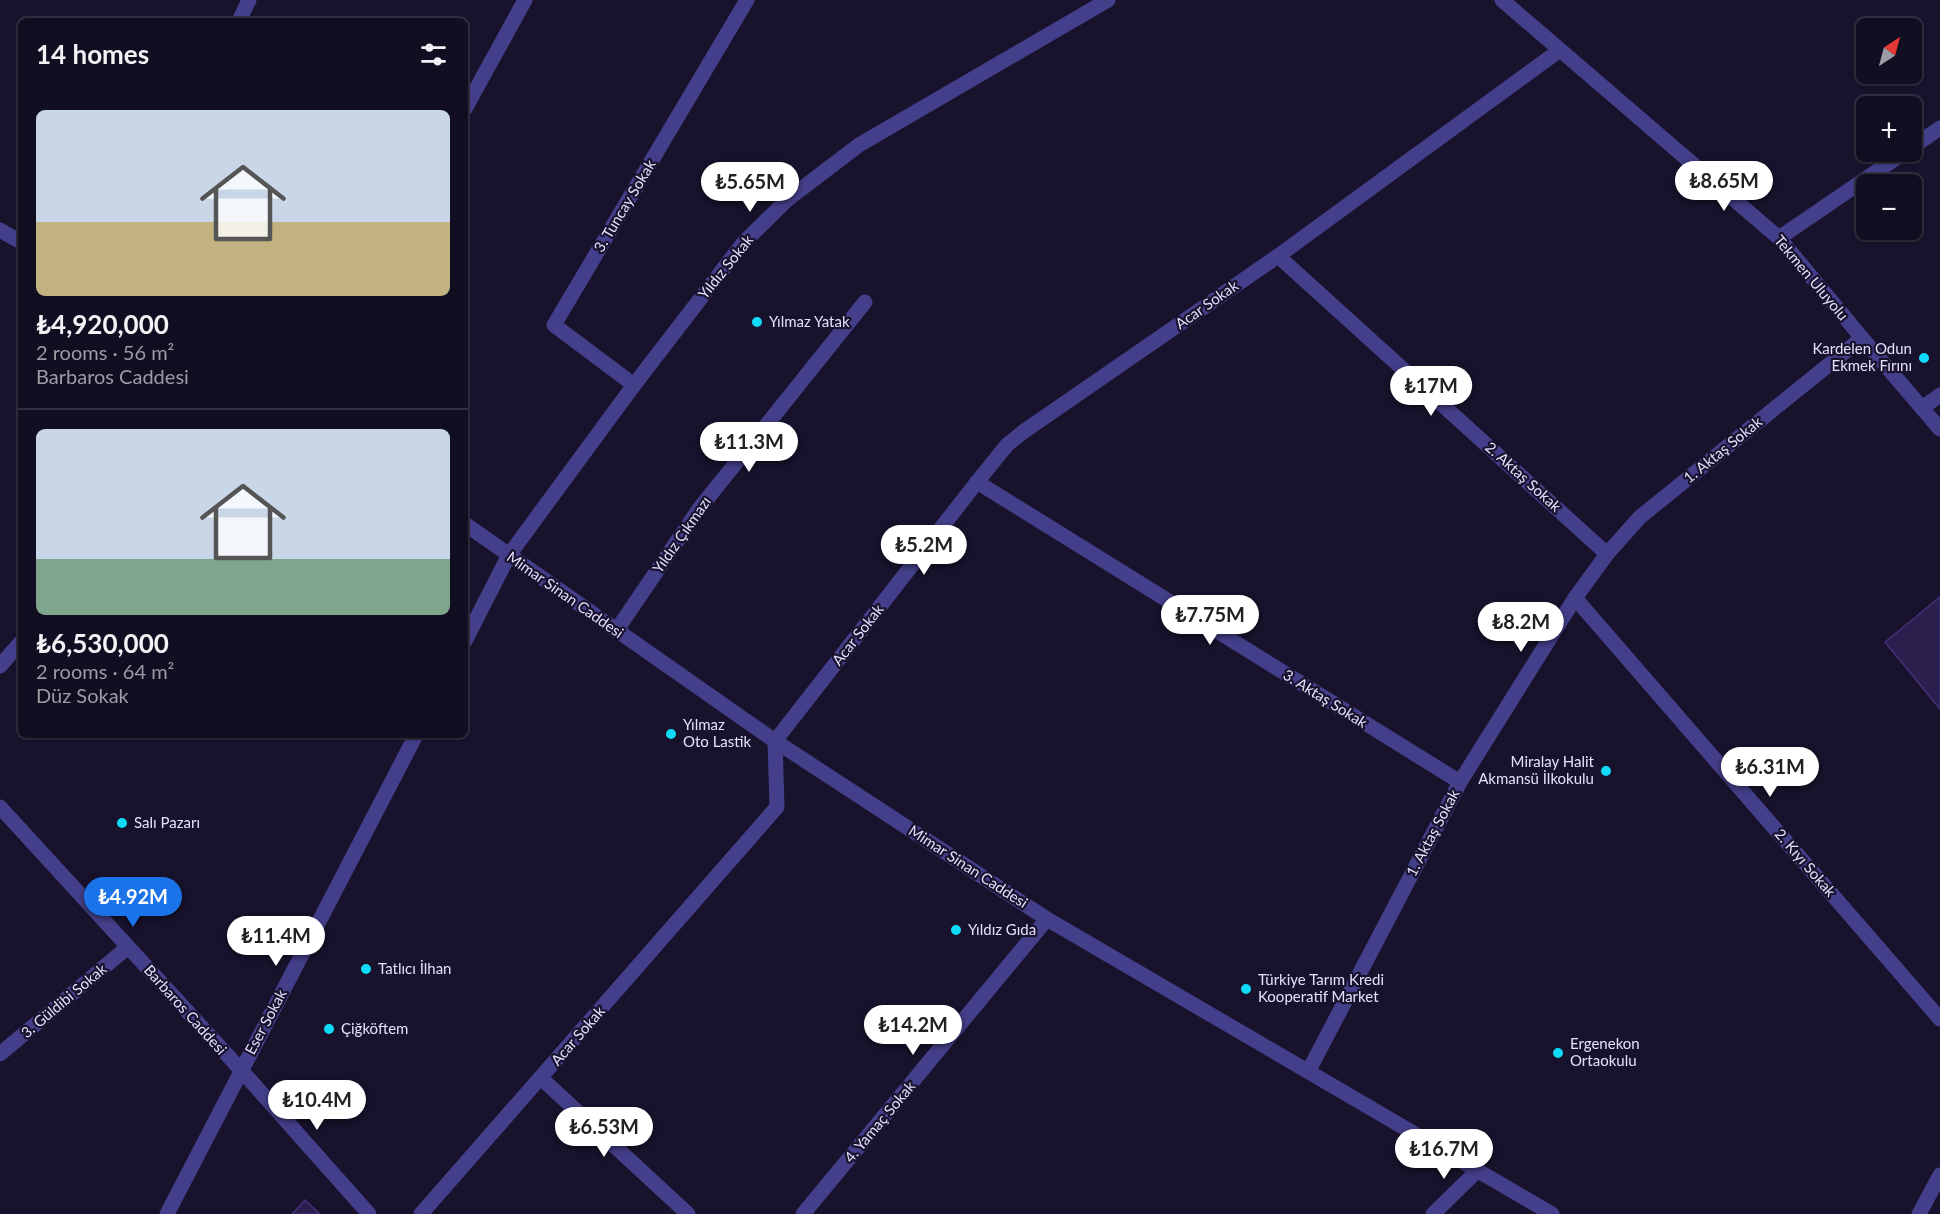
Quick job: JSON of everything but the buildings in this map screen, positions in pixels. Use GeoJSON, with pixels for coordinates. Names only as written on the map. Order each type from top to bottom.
{"type":"FeatureCollection","features":[{"type":"Feature","properties":{"kind":"street"},"geometry":{"type":"LineString","coordinates":[[240,18],[249,0]]}},
{"type":"Feature","properties":{"kind":"street"},"geometry":{"type":"LineString","coordinates":[[468,104],[525,0]]}},
{"type":"Feature","properties":{"kind":"street","name":"3. Tuncay Sokak"},"geometry":{"type":"LineString","coordinates":[[634,385],[554,325],[747,0]]}},
{"type":"Feature","properties":{"kind":"street","name":"Yıldız Sokak"},"geometry":{"type":"LineString","coordinates":[[509,555],[634,385],[744,242],[788,199],[859,145],[1108,0]]}},
{"type":"Feature","properties":{"kind":"street","name":"Tekmen Uluyolu"},"geometry":{"type":"LineString","coordinates":[[1502,0],[1779,238],[1940,429]]}},
{"type":"Feature","properties":{"kind":"street","name":"Acar Sokak"},"geometry":{"type":"LineString","coordinates":[[420,1214],[777,807],[775,741],[1007,445],[1278,256],[1560,50]]}},
{"type":"Feature","properties":{"kind":"street"},"geometry":{"type":"LineString","coordinates":[[1922,140],[1940,128]]}},
{"type":"Feature","properties":{"kind":"street"},"geometry":{"type":"LineString","coordinates":[[1779,238],[1890,162]]}},
{"type":"Feature","properties":{"kind":"street"},"geometry":{"type":"LineString","coordinates":[[0,230],[18,240]]}},
{"type":"Feature","properties":{"kind":"street","name":"2. Aktaş Sokak"},"geometry":{"type":"LineString","coordinates":[[1278,256],[1607,554]]}},
{"type":"Feature","properties":{"kind":"street","name":"Yıldız Çıkmazı"},"geometry":{"type":"LineString","coordinates":[[616,631],[699,509],[865,302]]}},
{"type":"Feature","properties":{"kind":"street","name":"1. Aktaş Sokak"},"geometry":{"type":"LineString","coordinates":[[1309,1070],[1460,782],[1575,598],[1607,554],[1640,517],[1862,338]]}},
{"type":"Feature","properties":{"kind":"street"},"geometry":{"type":"LineString","coordinates":[[1922,408],[1940,395]]}},
{"type":"Feature","properties":{"kind":"street","name":"3. Aktaş Sokak"},"geometry":{"type":"LineString","coordinates":[[977,482],[1460,782]]}},
{"type":"Feature","properties":{"kind":"street","name":"Mimar Sinan Caddesi"},"geometry":{"type":"LineString","coordinates":[[468,526],[775,741],[1047,919],[1552,1214]]}},
{"type":"Feature","properties":{"kind":"street"},"geometry":{"type":"LineString","coordinates":[[468,635],[509,555]]}},
{"type":"Feature","properties":{"kind":"street","name":"2. Kıyı Sokak"},"geometry":{"type":"LineString","coordinates":[[1575,598],[1940,1019]]}},
{"type":"Feature","properties":{"kind":"street"},"geometry":{"type":"LineString","coordinates":[[0,666],[18,645]]}},
{"type":"Feature","properties":{"kind":"street","name":"Eser Sokak"},"geometry":{"type":"LineString","coordinates":[[167,1214],[414,738]]}},
{"type":"Feature","properties":{"kind":"street","name":"Barbaros Caddesi"},"geometry":{"type":"LineString","coordinates":[[0,807],[369,1214]]}},
{"type":"Feature","properties":{"kind":"street","name":"4. Yamaç Sokak"},"geometry":{"type":"LineString","coordinates":[[803,1214],[1047,919]]}},
{"type":"Feature","properties":{"kind":"street","name":"3. Güldibi Sokak"},"geometry":{"type":"LineString","coordinates":[[0,1054],[128,947]]}},
{"type":"Feature","properties":{"kind":"street"},"geometry":{"type":"LineString","coordinates":[[541,1078],[688,1214]]}},
{"type":"Feature","properties":{"kind":"street"},"geometry":{"type":"LineString","coordinates":[[1433,1214],[1478,1170]]}},
{"type":"Feature","properties":{"kind":"street"},"geometry":{"type":"LineString","coordinates":[[1919,1214],[1939,1177]]}},
{"type":"Feature","properties":{"kind":"place","name":"Yılmaz Yatak"},"geometry":{"type":"Point","coordinates":[757,322]}},
{"type":"Feature","properties":{"kind":"place","name":"Kardelen Odun Ekmek Fırını"},"geometry":{"type":"Point","coordinates":[1924,358]}},
{"type":"Feature","properties":{"kind":"place","name":"Yılmaz Oto Lastik"},"geometry":{"type":"Point","coordinates":[671,734]}},
{"type":"Feature","properties":{"kind":"place","name":"Miralay Halit Akmansü İlkokulu"},"geometry":{"type":"Point","coordinates":[1606,771]}},
{"type":"Feature","properties":{"kind":"place","name":"Salı Pazarı"},"geometry":{"type":"Point","coordinates":[122,823]}},
{"type":"Feature","properties":{"kind":"place","name":"Yıldız Gıda"},"geometry":{"type":"Point","coordinates":[956,930]}},
{"type":"Feature","properties":{"kind":"place","name":"Tatlıcı İlhan"},"geometry":{"type":"Point","coordinates":[366,969]}},
{"type":"Feature","properties":{"kind":"place","name":"Türkiye Tarım Kredi Kooperatif Market"},"geometry":{"type":"Point","coordinates":[1246,989]}},
{"type":"Feature","properties":{"kind":"place","name":"Çiğköftem"},"geometry":{"type":"Point","coordinates":[329,1029]}},
{"type":"Feature","properties":{"kind":"place","name":"Ergenekon Ortaokulu"},"geometry":{"type":"Point","coordinates":[1558,1053]}}]}
